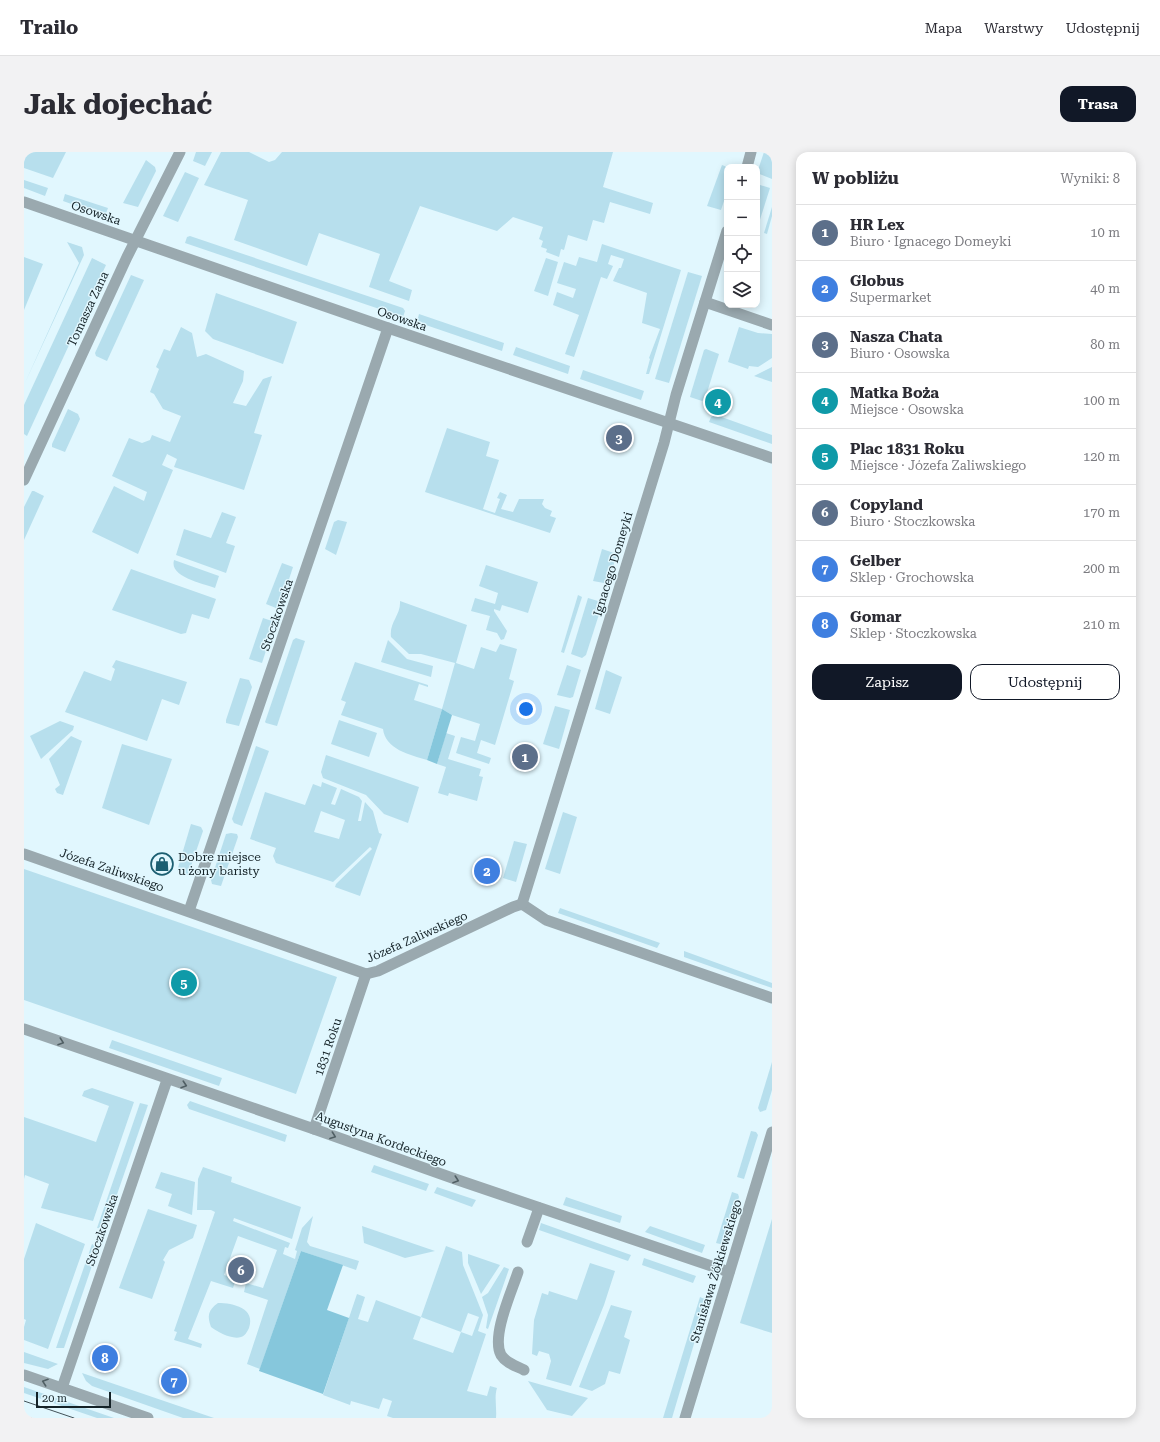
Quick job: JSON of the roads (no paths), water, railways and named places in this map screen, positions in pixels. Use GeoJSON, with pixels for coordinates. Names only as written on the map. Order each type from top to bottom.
{"type":"FeatureCollection","features":[{"type":"Feature","properties":{"kind":"street","name":"Tomasza Zana"},"geometry":{"type":"LineString","coordinates":[[24,480],[135,241],[180,152]]}},
{"type":"Feature","properties":{"kind":"street"},"geometry":{"type":"LineString","coordinates":[[748,164],[751,152]]}},
{"type":"Feature","properties":{"kind":"street","name":"Osowska"},"geometry":{"type":"LineString","coordinates":[[24,202],[388,328],[772,458]]}},
{"type":"Feature","properties":{"kind":"street","name":"Ignacego Domeyki"},"geometry":{"type":"LineString","coordinates":[[522,904],[725,236]]}},
{"type":"Feature","properties":{"kind":"street"},"geometry":{"type":"LineString","coordinates":[[705,302],[772,325]]}},
{"type":"Feature","properties":{"kind":"street","name":"Stoczkowska"},"geometry":{"type":"LineString","coordinates":[[189,911],[388,328]]}},
{"type":"Feature","properties":{"kind":"street","name":"Józefa Zaliwskiego"},"geometry":{"type":"LineString","coordinates":[[24,854],[366,974],[378,971],[522,904]]}},
{"type":"Feature","properties":{"kind":"street"},"geometry":{"type":"LineString","coordinates":[[522,904],[546,920],[772,998]]}},
{"type":"Feature","properties":{"kind":"street","name":"1831 Roku"},"geometry":{"type":"LineString","coordinates":[[314,1129],[366,974]]}},
{"type":"Feature","properties":{"kind":"street","name":"Augustyna Kordeckiego"},"geometry":{"type":"LineString","coordinates":[[24,1029],[167,1080],[729,1272]]}},
{"type":"Feature","properties":{"kind":"street","name":"Stoczkowska"},"geometry":{"type":"LineString","coordinates":[[62,1388],[167,1080]]}},
{"type":"Feature","properties":{"kind":"street","name":"Stanisława Żółkiewskiego"},"geometry":{"type":"LineString","coordinates":[[685,1418],[772,1132]]}},
{"type":"Feature","properties":{"kind":"street"},"geometry":{"type":"LineString","coordinates":[[527,1242],[539,1208]]}},
{"type":"Feature","properties":{"kind":"street"},"geometry":{"type":"LineString","coordinates":[[518,1272],[500,1326],[498,1344],[501,1354],[508,1362],[524,1370]]}},
{"type":"Feature","properties":{"kind":"street"},"geometry":{"type":"LineString","coordinates":[[24,1375],[148,1418]]}},
{"type":"Feature","properties":{"kind":"tram line"},"geometry":{"type":"LineString","coordinates":[[24,1401],[74,1418]]}},
{"type":"Feature","properties":{"kind":"tram line"},"geometry":{"type":"LineString","coordinates":[[24,1416],[31,1418]]}},
{"type":"Feature","properties":{"kind":"place","name":"Matka Boża"},"geometry":{"type":"Point","coordinates":[718,402]}},
{"type":"Feature","properties":{"kind":"place","name":"Nasza Chata"},"geometry":{"type":"Point","coordinates":[619,438]}},
{"type":"Feature","properties":{"kind":"place","name":"HR Lex"},"geometry":{"type":"Point","coordinates":[525,757]}},
{"type":"Feature","properties":{"kind":"place","name":"Dobre miejsce u żony baristy"},"geometry":{"type":"Point","coordinates":[162,864]}},
{"type":"Feature","properties":{"kind":"place","name":"Globus"},"geometry":{"type":"Point","coordinates":[487,871]}},
{"type":"Feature","properties":{"kind":"place","name":"Plac 1831 Roku"},"geometry":{"type":"Point","coordinates":[184,983]}},
{"type":"Feature","properties":{"kind":"place","name":"Copyland"},"geometry":{"type":"Point","coordinates":[241,1270]}},
{"type":"Feature","properties":{"kind":"place","name":"Gomar"},"geometry":{"type":"Point","coordinates":[105,1358]}},
{"type":"Feature","properties":{"kind":"place","name":"Gelber"},"geometry":{"type":"Point","coordinates":[174,1381]}}]}
